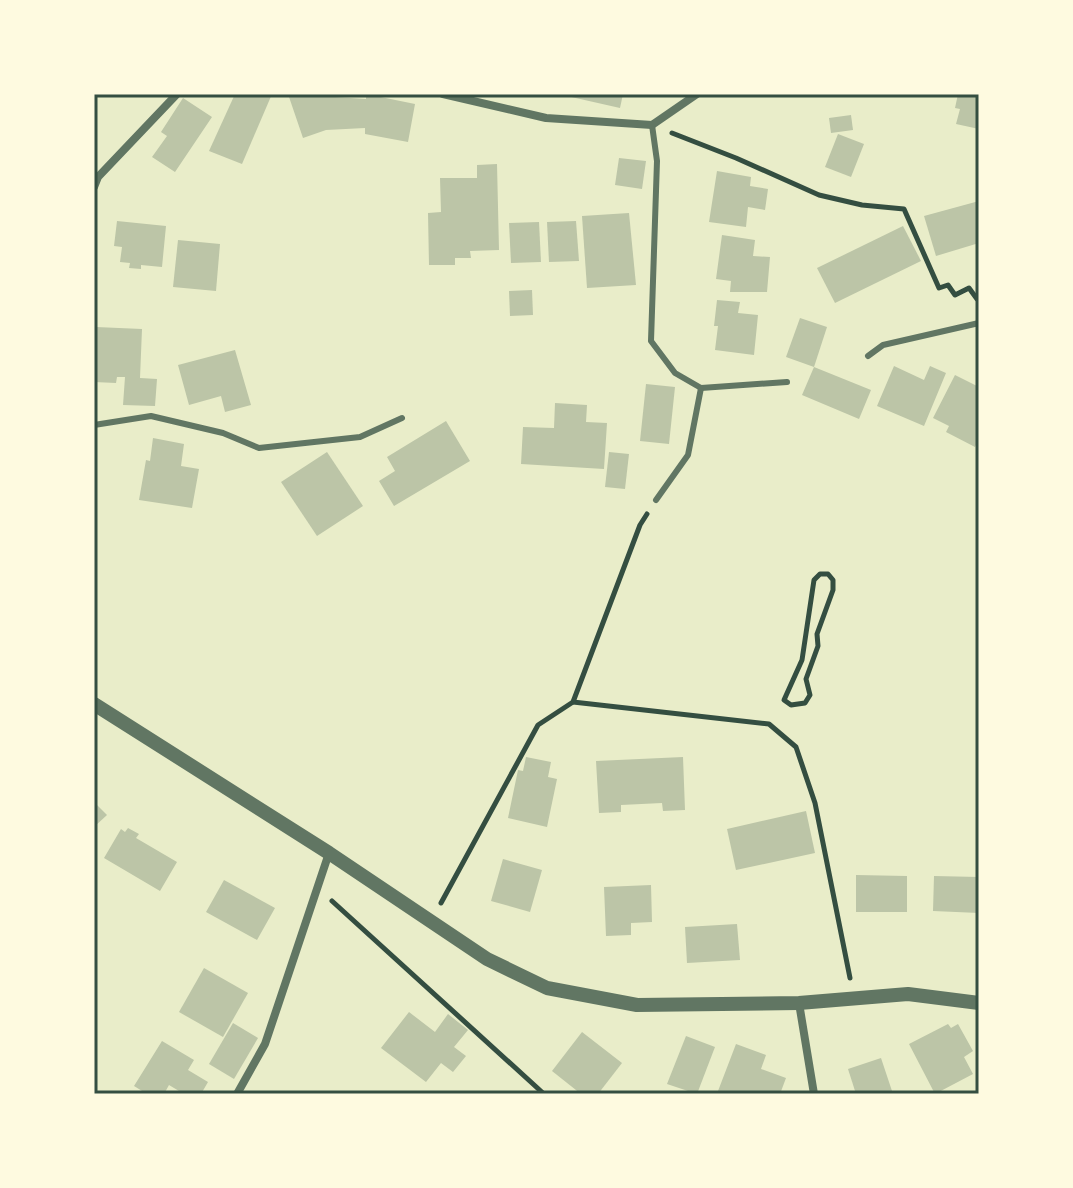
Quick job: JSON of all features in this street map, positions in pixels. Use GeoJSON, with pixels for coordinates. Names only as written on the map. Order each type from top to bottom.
{"type":"FeatureCollection","features":[{"type":"Feature","properties":{"kind":"street"},"geometry":{"type":"LineString","coordinates":[[94,187],[98,177],[177,94]]}},
{"type":"Feature","properties":{"kind":"street"},"geometry":{"type":"LineString","coordinates":[[443,94],[546,118],[652,125],[697,94]]}},
{"type":"Feature","properties":{"kind":"street"},"geometry":{"type":"LineString","coordinates":[[94,704],[329,853],[487,959],[547,988],[637,1005],[799,1003],[908,994],[979,1003]]}},
{"type":"Feature","properties":{"kind":"street"},"geometry":{"type":"LineString","coordinates":[[237,1094],[265,1044],[329,853]]}},
{"type":"Feature","properties":{"kind":"street"},"geometry":{"type":"LineString","coordinates":[[799,1003],[814,1094]]}},
{"type":"Feature","properties":{"kind":"lane"},"geometry":{"type":"LineString","coordinates":[[652,125],[657,161],[651,341],[675,373],[701,388],[787,382]]}},
{"type":"Feature","properties":{"kind":"lane"},"geometry":{"type":"LineString","coordinates":[[868,356],[883,345],[979,323]]}},
{"type":"Feature","properties":{"kind":"lane"},"geometry":{"type":"LineString","coordinates":[[656,500],[688,455],[701,388]]}},
{"type":"Feature","properties":{"kind":"lane"},"geometry":{"type":"LineString","coordinates":[[94,425],[151,416],[223,433],[259,448],[360,437],[402,418]]}},
{"type":"Feature","properties":{"kind":"path"},"geometry":{"type":"LineString","coordinates":[[652,125],[819,195],[862,205],[904,209],[939,288],[948,285],[955,295],[969,288],[979,298]]}},
{"type":"Feature","properties":{"kind":"path"},"geometry":{"type":"LineString","coordinates":[[431,921],[538,725],[573,702],[640,525],[656,500]]}},
{"type":"Feature","properties":{"kind":"path"},"geometry":{"type":"LineString","coordinates":[[820,574],[828,574],[833,580],[833,590],[823,618],[817,634],[814,662],[806,679],[810,695],[805,703],[791,705],[784,700],[802,660],[814,580],[820,574]]}},
{"type":"Feature","properties":{"kind":"path"},"geometry":{"type":"LineString","coordinates":[[573,702],[769,724],[796,747],[815,803],[854,999]]}},
{"type":"Feature","properties":{"kind":"path"},"geometry":{"type":"LineString","coordinates":[[318,888],[544,1094]]}},
{"type":"Feature","properties":{"kind":"building"},"geometry":{"type":"Polygon","coordinates":[[[235,94],[272,94],[242,164],[209,151],[235,94]]]}},
{"type":"Feature","properties":{"kind":"building"},"geometry":{"type":"Polygon","coordinates":[[[288,94],[366,99],[366,94],[415,104],[408,142],[365,134],[365,128],[326,130],[303,138],[288,94]]]}},
{"type":"Feature","properties":{"kind":"building"},"geometry":{"type":"Polygon","coordinates":[[[558,94],[623,94],[620,108],[558,94]]]}},
{"type":"Feature","properties":{"kind":"building"},"geometry":{"type":"Polygon","coordinates":[[[958,94],[979,94],[979,129],[956,124],[960,109],[955,108],[958,94]]]}},
{"type":"Feature","properties":{"kind":"building"},"geometry":{"type":"Polygon","coordinates":[[[183,98],[212,117],[175,172],[152,157],[167,136],[161,132],[183,98]]]}},
{"type":"Feature","properties":{"kind":"building"},"geometry":{"type":"Polygon","coordinates":[[[851,115],[853,130],[831,133],[829,118],[851,115]]]}},
{"type":"Feature","properties":{"kind":"building"},"geometry":{"type":"Polygon","coordinates":[[[838,134],[864,144],[851,177],[825,167],[838,134]]]}},
{"type":"Feature","properties":{"kind":"building"},"geometry":{"type":"Polygon","coordinates":[[[619,158],[646,161],[642,189],[615,185],[619,158]]]}},
{"type":"Feature","properties":{"kind":"building"},"geometry":{"type":"Polygon","coordinates":[[[497,164],[499,250],[470,251],[471,258],[455,258],[455,265],[429,265],[428,213],[441,212],[440,178],[477,178],[477,165],[497,164]]]}},
{"type":"Feature","properties":{"kind":"building"},"geometry":{"type":"Polygon","coordinates":[[[717,171],[751,177],[750,186],[768,189],[765,210],[748,207],[746,227],[709,222],[717,171]]]}},
{"type":"Feature","properties":{"kind":"building"},"geometry":{"type":"Polygon","coordinates":[[[979,201],[979,243],[936,256],[924,216],[979,201]]]}},
{"type":"Feature","properties":{"kind":"building"},"geometry":{"type":"Polygon","coordinates":[[[629,213],[636,285],[587,288],[582,216],[629,213]]]}},
{"type":"Feature","properties":{"kind":"building"},"geometry":{"type":"Polygon","coordinates":[[[117,221],[166,226],[162,267],[141,265],[141,269],[129,268],[130,263],[120,262],[122,247],[114,246],[117,221]]]}},
{"type":"Feature","properties":{"kind":"building"},"geometry":{"type":"Polygon","coordinates":[[[576,221],[579,261],[549,262],[547,222],[576,221]]]}},
{"type":"Feature","properties":{"kind":"building"},"geometry":{"type":"Polygon","coordinates":[[[539,222],[541,262],[511,263],[509,223],[539,222]]]}},
{"type":"Feature","properties":{"kind":"building"},"geometry":{"type":"Polygon","coordinates":[[[903,226],[921,261],[835,303],[817,268],[903,226]]]}},
{"type":"Feature","properties":{"kind":"building"},"geometry":{"type":"Polygon","coordinates":[[[722,235],[755,240],[753,256],[770,257],[767,292],[730,292],[731,281],[716,279],[722,235]]]}},
{"type":"Feature","properties":{"kind":"building"},"geometry":{"type":"Polygon","coordinates":[[[178,240],[220,244],[216,291],[173,287],[178,240]]]}},
{"type":"Feature","properties":{"kind":"building"},"geometry":{"type":"Polygon","coordinates":[[[532,290],[533,315],[510,316],[509,291],[532,290]]]}},
{"type":"Feature","properties":{"kind":"building"},"geometry":{"type":"Polygon","coordinates":[[[717,300],[740,302],[738,313],[758,315],[754,355],[715,350],[717,300]]]}},
{"type":"Feature","properties":{"kind":"building"},"geometry":{"type":"Polygon","coordinates":[[[800,318],[827,327],[814,367],[786,357],[800,318]]]}},
{"type":"Feature","properties":{"kind":"building"},"geometry":{"type":"Polygon","coordinates":[[[96,327],[142,329],[140,378],[157,379],[155,406],[123,405],[125,377],[117,377],[116,383],[94,382],[96,327]]]}},
{"type":"Feature","properties":{"kind":"building"},"geometry":{"type":"Polygon","coordinates":[[[235,350],[251,405],[225,412],[221,396],[189,405],[178,365],[235,350]]]}},
{"type":"Feature","properties":{"kind":"building"},"geometry":{"type":"Polygon","coordinates":[[[894,366],[924,380],[930,366],[946,373],[924,426],[877,406],[894,366]]]}},
{"type":"Feature","properties":{"kind":"building"},"geometry":{"type":"Polygon","coordinates":[[[814,367],[871,390],[859,419],[802,395],[814,367]]]}},
{"type":"Feature","properties":{"kind":"building"},"geometry":{"type":"Polygon","coordinates":[[[955,375],[979,387],[979,439],[975,447],[946,432],[949,426],[933,418],[955,375]]]}},
{"type":"Feature","properties":{"kind":"building"},"geometry":{"type":"Polygon","coordinates":[[[646,384],[675,387],[669,444],[640,441],[646,384]]]}},
{"type":"Feature","properties":{"kind":"building"},"geometry":{"type":"Polygon","coordinates":[[[555,403],[587,405],[586,422],[607,423],[604,469],[521,464],[523,427],[554,428],[555,403]]]}},
{"type":"Feature","properties":{"kind":"building"},"geometry":{"type":"Polygon","coordinates":[[[446,421],[470,461],[394,506],[379,481],[395,471],[387,457],[446,421]]]}},
{"type":"Feature","properties":{"kind":"building"},"geometry":{"type":"Polygon","coordinates":[[[153,438],[184,444],[181,466],[199,469],[192,508],[139,500],[153,438]]]}},
{"type":"Feature","properties":{"kind":"building"},"geometry":{"type":"Polygon","coordinates":[[[327,452],[363,506],[317,536],[281,482],[327,452]]]}},
{"type":"Feature","properties":{"kind":"building"},"geometry":{"type":"Polygon","coordinates":[[[609,452],[629,454],[625,489],[605,487],[609,452]]]}},
{"type":"Feature","properties":{"kind":"building"},"geometry":{"type":"Polygon","coordinates":[[[526,757],[551,762],[548,777],[557,779],[547,827],[508,818],[518,770],[523,771],[526,757]]]}},
{"type":"Feature","properties":{"kind":"building"},"geometry":{"type":"Polygon","coordinates":[[[683,757],[685,810],[663,811],[662,803],[621,805],[621,812],[599,813],[596,761],[683,757]]]}},
{"type":"Feature","properties":{"kind":"building"},"geometry":{"type":"Polygon","coordinates":[[[94,802],[107,815],[94,827],[94,802]]]}},
{"type":"Feature","properties":{"kind":"building"},"geometry":{"type":"Polygon","coordinates":[[[806,811],[815,853],[736,870],[727,829],[806,811]]]}},
{"type":"Feature","properties":{"kind":"building"},"geometry":{"type":"Polygon","coordinates":[[[128,828],[139,834],[136,838],[177,862],[160,891],[104,858],[121,829],[125,832],[128,828]]]}},
{"type":"Feature","properties":{"kind":"building"},"geometry":{"type":"Polygon","coordinates":[[[503,859],[542,870],[530,912],[491,901],[503,859]]]}},
{"type":"Feature","properties":{"kind":"building"},"geometry":{"type":"Polygon","coordinates":[[[856,875],[907,876],[907,912],[856,912],[856,875]]]}},
{"type":"Feature","properties":{"kind":"building"},"geometry":{"type":"Polygon","coordinates":[[[934,876],[979,877],[979,913],[933,911],[934,876]]]}},
{"type":"Feature","properties":{"kind":"building"},"geometry":{"type":"Polygon","coordinates":[[[224,880],[275,908],[257,940],[206,912],[224,880]]]}},
{"type":"Feature","properties":{"kind":"building"},"geometry":{"type":"Polygon","coordinates":[[[651,885],[652,922],[631,923],[631,935],[606,936],[604,887],[651,885]]]}},
{"type":"Feature","properties":{"kind":"building"},"geometry":{"type":"Polygon","coordinates":[[[737,924],[740,960],[687,963],[685,927],[737,924]]]}},
{"type":"Feature","properties":{"kind":"building"},"geometry":{"type":"Polygon","coordinates":[[[204,968],[248,993],[223,1037],[179,1012],[204,968]]]}},
{"type":"Feature","properties":{"kind":"building"},"geometry":{"type":"Polygon","coordinates":[[[409,1012],[435,1032],[448,1014],[468,1030],[454,1047],[466,1056],[453,1072],[441,1063],[426,1082],[381,1048],[409,1012]]]}},
{"type":"Feature","properties":{"kind":"building"},"geometry":{"type":"Polygon","coordinates":[[[233,1023],[258,1038],[234,1079],[209,1064],[233,1023]]]}},
{"type":"Feature","properties":{"kind":"building"},"geometry":{"type":"Polygon","coordinates":[[[948,1024],[951,1028],[958,1024],[973,1051],[964,1057],[973,1074],[935,1094],[909,1044],[948,1024]]]}},
{"type":"Feature","properties":{"kind":"building"},"geometry":{"type":"Polygon","coordinates":[[[582,1032],[622,1063],[598,1094],[581,1094],[552,1071],[582,1032]]]}},
{"type":"Feature","properties":{"kind":"building"},"geometry":{"type":"Polygon","coordinates":[[[686,1036],[715,1047],[697,1094],[667,1084],[686,1036]]]}},
{"type":"Feature","properties":{"kind":"building"},"geometry":{"type":"Polygon","coordinates":[[[162,1041],[194,1060],[188,1070],[208,1082],[201,1094],[184,1094],[169,1085],[164,1094],[147,1094],[134,1086],[162,1041]]]}},
{"type":"Feature","properties":{"kind":"building"},"geometry":{"type":"Polygon","coordinates":[[[736,1044],[766,1055],[761,1069],[786,1078],[780,1094],[727,1094],[718,1091],[736,1044]]]}},
{"type":"Feature","properties":{"kind":"building"},"geometry":{"type":"Polygon","coordinates":[[[881,1058],[893,1094],[856,1094],[848,1069],[881,1058]]]}}]}
